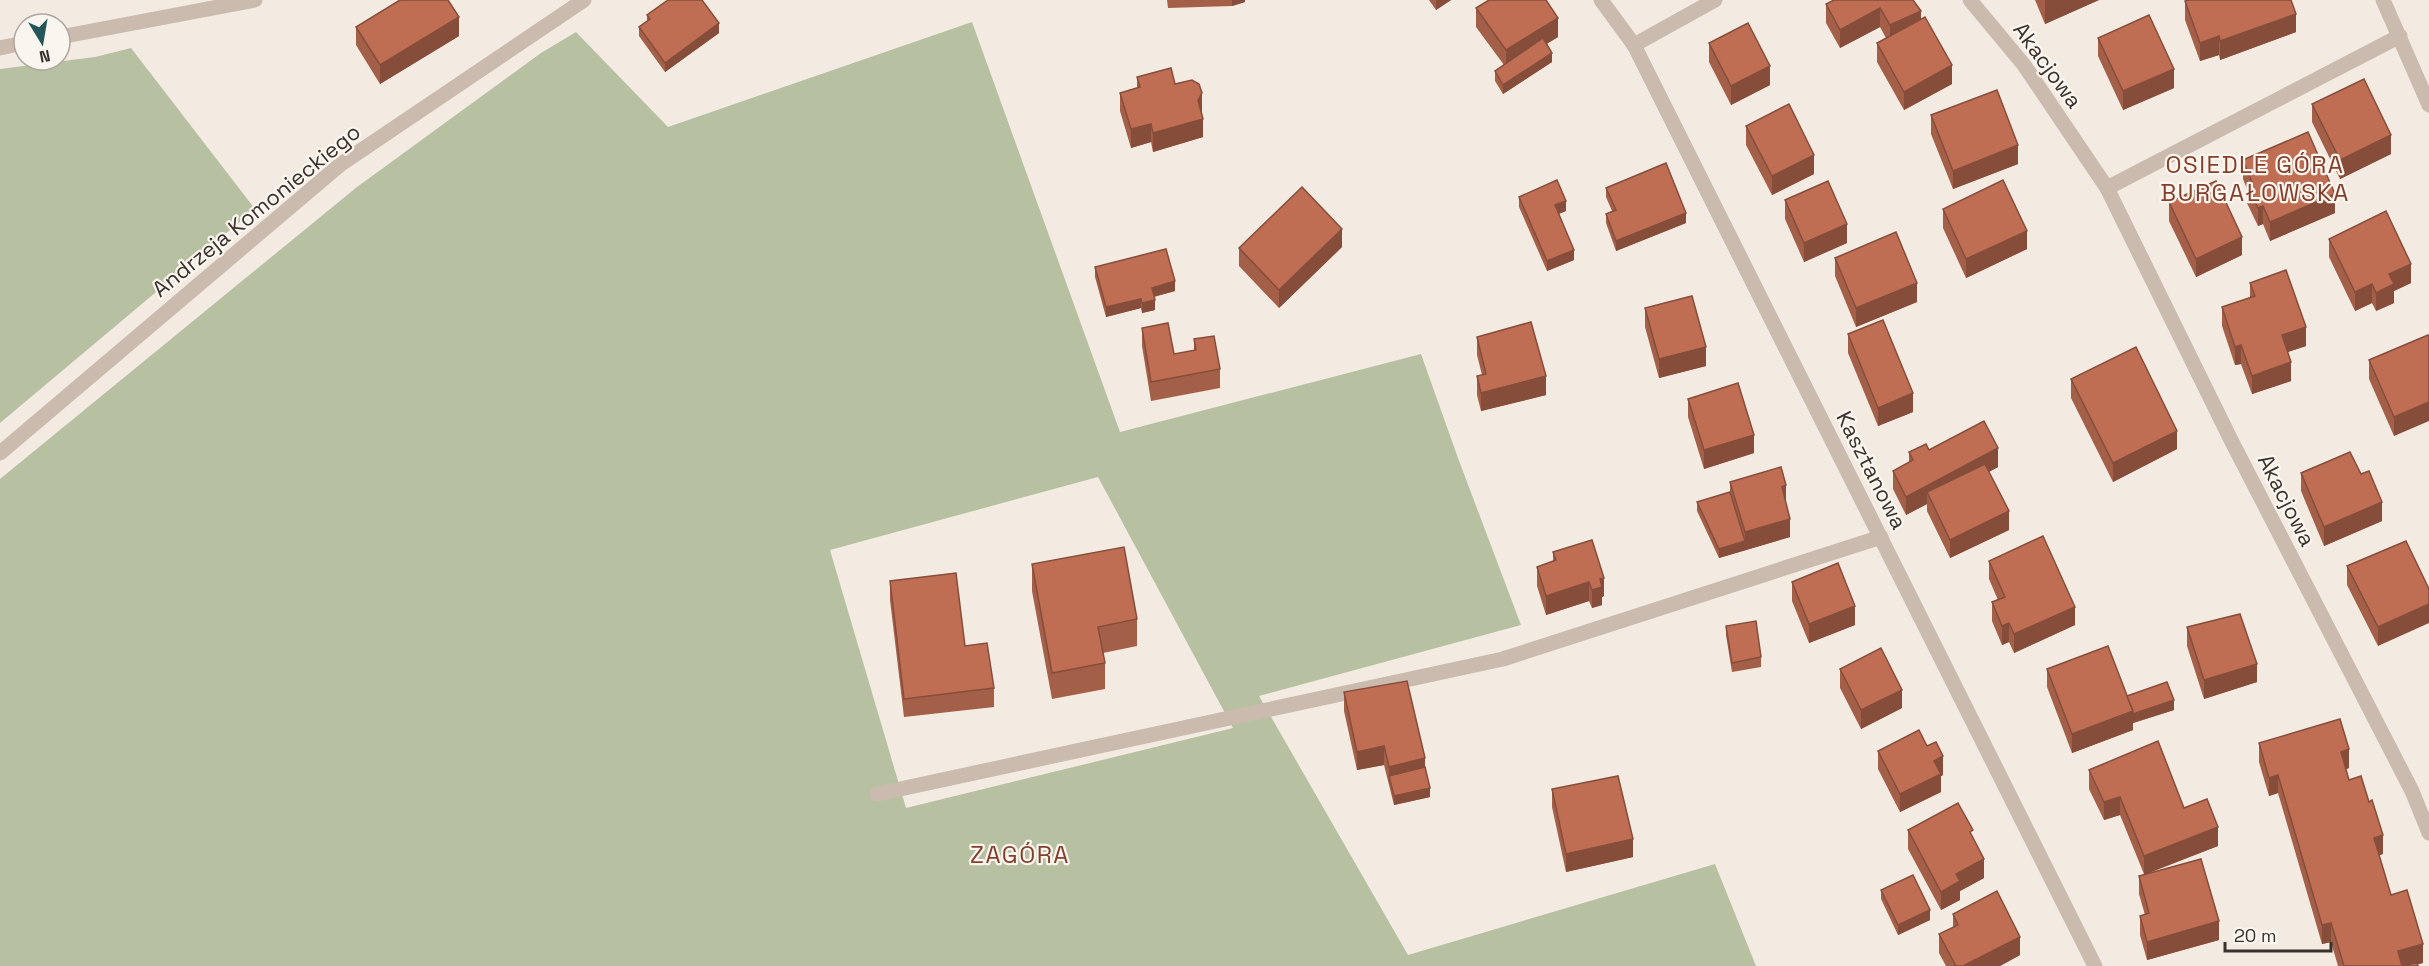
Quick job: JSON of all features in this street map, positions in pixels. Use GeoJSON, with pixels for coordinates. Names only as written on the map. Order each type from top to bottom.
{"type":"FeatureCollection","features":[{"type":"Feature","properties":{"kind":"street"},"geometry":{"type":"LineString","coordinates":[[72,35],[255,0]]}},
{"type":"Feature","properties":{"kind":"street","name":"Andrzeja Komonieckiego"},"geometry":{"type":"LineString","coordinates":[[0,453],[341,164],[584,0]]}},
{"type":"Feature","properties":{"kind":"street","name":"Kasztanowa"},"geometry":{"type":"LineString","coordinates":[[1601,0],[1634,45],[2095,966]]}},
{"type":"Feature","properties":{"kind":"street"},"geometry":{"type":"LineString","coordinates":[[1634,45],[1716,0]]}},
{"type":"Feature","properties":{"kind":"street","name":"Akacjowa"},"geometry":{"type":"LineString","coordinates":[[1970,0],[2024,65],[2107,188],[2231,440],[2412,791],[2429,833]]}},
{"type":"Feature","properties":{"kind":"street"},"geometry":{"type":"LineString","coordinates":[[2383,0],[2429,105]]}},
{"type":"Feature","properties":{"kind":"street"},"geometry":{"type":"LineString","coordinates":[[2107,188],[2400,36]]}},
{"type":"Feature","properties":{"kind":"street"},"geometry":{"type":"LineString","coordinates":[[877,794],[1503,658],[1881,537]]}},
{"type":"Feature","properties":{"kind":"green space"},"geometry":{"type":"Polygon","coordinates":[[[972,22],[1120,432],[1421,354],[1521,625],[1259,696],[1408,955],[1715,864],[1756,966],[0,966],[0,479],[357,187],[541,53],[576,32],[668,127],[972,22]],[[1098,477],[830,550],[906,808],[1233,728],[1098,477]]]}},
{"type":"Feature","properties":{"kind":"green space"},"geometry":{"type":"Polygon","coordinates":[[[131,48],[255,209],[0,423],[0,69],[12,67],[12,72],[72,72],[72,60],[131,48]]]}},
{"type":"Feature","properties":{"kind":"building"},"geometry":{"type":"Polygon","coordinates":[[[400,0],[448,0],[459,17],[380,65],[356,27],[400,0]]]}},
{"type":"Feature","properties":{"kind":"building"},"geometry":{"type":"Polygon","coordinates":[[[668,0],[702,0],[719,23],[665,63],[639,27],[650,19],[647,15],[668,0]]]}},
{"type":"Feature","properties":{"kind":"building"},"geometry":{"type":"Polygon","coordinates":[[[1489,0],[1546,0],[1558,18],[1506,50],[1476,8],[1489,0]]]}},
{"type":"Feature","properties":{"kind":"building"},"geometry":{"type":"Polygon","coordinates":[[[1834,0],[1913,0],[1921,11],[1890,25],[1880,8],[1840,30],[1826,4],[1834,0]]]}},
{"type":"Feature","properties":{"kind":"building"},"geometry":{"type":"Polygon","coordinates":[[[2291,0],[2296,14],[2220,41],[2219,36],[2200,43],[2185,1],[2291,0]]]}},
{"type":"Feature","properties":{"kind":"building"},"geometry":{"type":"Polygon","coordinates":[[[2149,15],[2174,69],[2123,91],[2098,38],[2149,15]]]}},
{"type":"Feature","properties":{"kind":"building"},"geometry":{"type":"Polygon","coordinates":[[[1925,17],[1952,65],[1904,92],[1877,43],[1925,17]]]}},
{"type":"Feature","properties":{"kind":"building"},"geometry":{"type":"Polygon","coordinates":[[[1748,23],[1770,66],[1731,86],[1709,43],[1748,23]]]}},
{"type":"Feature","properties":{"kind":"building"},"geometry":{"type":"Polygon","coordinates":[[[1543,38],[1552,53],[1503,85],[1495,71],[1543,38]]]}},
{"type":"Feature","properties":{"kind":"building"},"geometry":{"type":"Polygon","coordinates":[[[1171,68],[1175,84],[1192,80],[1199,84],[1202,93],[1198,100],[1203,119],[1153,133],[1151,124],[1131,129],[1120,93],[1140,87],[1137,77],[1171,68]]]}},
{"type":"Feature","properties":{"kind":"building"},"geometry":{"type":"Polygon","coordinates":[[[2364,79],[2391,135],[2340,160],[2312,104],[2364,79]]]}},
{"type":"Feature","properties":{"kind":"building"},"geometry":{"type":"Polygon","coordinates":[[[1997,90],[2018,145],[1953,171],[1931,115],[1997,90]]]}},
{"type":"Feature","properties":{"kind":"building"},"geometry":{"type":"Polygon","coordinates":[[[1789,104],[1814,155],[1772,176],[1746,126],[1789,104]]]}},
{"type":"Feature","properties":{"kind":"building"},"geometry":{"type":"Polygon","coordinates":[[[2308,132],[2335,194],[2270,222],[2263,206],[2258,208],[2247,184],[2252,182],[2243,160],[2308,132]]]}},
{"type":"Feature","properties":{"kind":"building"},"geometry":{"type":"Polygon","coordinates":[[[1666,163],[1686,213],[1616,241],[1606,214],[1616,210],[1606,188],[1666,163]]]}},
{"type":"Feature","properties":{"kind":"building"},"geometry":{"type":"Polygon","coordinates":[[[1557,180],[1566,201],[1555,205],[1574,250],[1547,261],[1519,197],[1557,180]]]}},
{"type":"Feature","properties":{"kind":"building"},"geometry":{"type":"Polygon","coordinates":[[[2003,180],[2027,231],[1966,259],[1943,209],[2003,180]]]}},
{"type":"Feature","properties":{"kind":"building"},"geometry":{"type":"Polygon","coordinates":[[[1828,181],[1847,224],[1804,243],[1785,200],[1828,181]]]}},
{"type":"Feature","properties":{"kind":"building"},"geometry":{"type":"Polygon","coordinates":[[[2216,181],[2242,237],[2196,259],[2169,202],[2216,181]]]}},
{"type":"Feature","properties":{"kind":"building"},"geometry":{"type":"Polygon","coordinates":[[[1302,187],[1342,229],[1279,290],[1239,248],[1302,187]]]}},
{"type":"Feature","properties":{"kind":"building"},"geometry":{"type":"Polygon","coordinates":[[[2386,211],[2411,264],[2389,274],[2394,284],[2376,293],[2372,284],[2355,292],[2329,239],[2386,211]]]}},
{"type":"Feature","properties":{"kind":"building"},"geometry":{"type":"Polygon","coordinates":[[[1896,232],[1917,283],[1856,308],[1835,258],[1896,232]]]}},
{"type":"Feature","properties":{"kind":"building"},"geometry":{"type":"Polygon","coordinates":[[[1166,249],[1175,281],[1152,288],[1155,300],[1142,303],[1141,299],[1106,307],[1095,267],[1166,249]]]}},
{"type":"Feature","properties":{"kind":"building"},"geometry":{"type":"Polygon","coordinates":[[[2286,270],[2306,327],[2282,335],[2291,362],[2252,376],[2241,345],[2235,347],[2222,307],[2255,296],[2250,283],[2286,270]]]}},
{"type":"Feature","properties":{"kind":"building"},"geometry":{"type":"Polygon","coordinates":[[[1692,296],[1706,347],[1659,359],[1645,308],[1692,296]]]}},
{"type":"Feature","properties":{"kind":"building"},"geometry":{"type":"Polygon","coordinates":[[[1883,320],[1913,393],[1878,408],[1848,334],[1883,320]]]}},
{"type":"Feature","properties":{"kind":"building"},"geometry":{"type":"Polygon","coordinates":[[[1531,322],[1546,376],[1481,393],[1477,376],[1486,374],[1477,337],[1531,322]]]}},
{"type":"Feature","properties":{"kind":"building"},"geometry":{"type":"Polygon","coordinates":[[[1168,323],[1174,354],[1196,350],[1194,339],[1214,336],[1220,369],[1151,382],[1142,328],[1168,323]]]}},
{"type":"Feature","properties":{"kind":"building"},"geometry":{"type":"Polygon","coordinates":[[[2428,335],[2429,402],[2394,417],[2369,360],[2428,335]]]}},
{"type":"Feature","properties":{"kind":"building"},"geometry":{"type":"Polygon","coordinates":[[[2136,347],[2177,431],[2113,463],[2071,379],[2136,347]]]}},
{"type":"Feature","properties":{"kind":"building"},"geometry":{"type":"Polygon","coordinates":[[[1738,383],[1754,435],[1704,450],[1688,399],[1738,383]]]}},
{"type":"Feature","properties":{"kind":"building"},"geometry":{"type":"Polygon","coordinates":[[[1984,421],[1998,448],[1906,497],[1893,471],[1913,460],[1909,452],[1926,444],[1929,450],[1984,421]]]}},
{"type":"Feature","properties":{"kind":"building"},"geometry":{"type":"Polygon","coordinates":[[[2350,452],[2361,474],[2369,471],[2382,502],[2324,527],[2301,473],[2350,452]]]}},
{"type":"Feature","properties":{"kind":"building"},"geometry":{"type":"Polygon","coordinates":[[[1985,464],[2009,511],[1950,540],[1927,492],[1985,464]]]}},
{"type":"Feature","properties":{"kind":"building"},"geometry":{"type":"Polygon","coordinates":[[[1781,467],[1786,485],[1782,487],[1790,519],[1745,532],[1730,482],[1781,467]]]}},
{"type":"Feature","properties":{"kind":"building"},"geometry":{"type":"Polygon","coordinates":[[[1730,492],[1745,541],[1719,549],[1697,502],[1730,492]]]}},
{"type":"Feature","properties":{"kind":"building"},"geometry":{"type":"Polygon","coordinates":[[[2043,536],[2075,607],[2014,634],[2009,623],[2002,626],[1992,602],[2005,597],[1989,561],[2043,536]]]}},
{"type":"Feature","properties":{"kind":"building"},"geometry":{"type":"Polygon","coordinates":[[[1592,540],[1604,578],[1600,579],[1602,587],[1592,590],[1589,582],[1546,596],[1537,567],[1556,560],[1553,552],[1592,540]]]}},
{"type":"Feature","properties":{"kind":"building"},"geometry":{"type":"Polygon","coordinates":[[[2406,541],[2429,589],[2429,604],[2378,627],[2347,566],[2406,541]]]}},
{"type":"Feature","properties":{"kind":"building"},"geometry":{"type":"Polygon","coordinates":[[[1124,547],[1137,619],[1098,627],[1105,663],[1052,673],[1032,564],[1124,547]]]}},
{"type":"Feature","properties":{"kind":"building"},"geometry":{"type":"Polygon","coordinates":[[[1838,563],[1855,606],[1809,624],[1792,582],[1838,563]]]}},
{"type":"Feature","properties":{"kind":"building"},"geometry":{"type":"Polygon","coordinates":[[[956,573],[965,646],[987,643],[994,688],[904,699],[890,581],[956,573]]]}},
{"type":"Feature","properties":{"kind":"building"},"geometry":{"type":"Polygon","coordinates":[[[2240,614],[2257,664],[2204,680],[2187,627],[2240,614]]]}},
{"type":"Feature","properties":{"kind":"building"},"geometry":{"type":"Polygon","coordinates":[[[1756,621],[1761,657],[1732,663],[1726,626],[1756,621]]]}},
{"type":"Feature","properties":{"kind":"building"},"geometry":{"type":"Polygon","coordinates":[[[2108,646],[2133,711],[2072,734],[2047,669],[2108,646]]]}},
{"type":"Feature","properties":{"kind":"building"},"geometry":{"type":"Polygon","coordinates":[[[1881,648],[1902,690],[1861,710],[1840,669],[1881,648]]]}},
{"type":"Feature","properties":{"kind":"building"},"geometry":{"type":"Polygon","coordinates":[[[1407,681],[1425,758],[1389,767],[1384,746],[1357,752],[1344,692],[1407,681]]]}},
{"type":"Feature","properties":{"kind":"building"},"geometry":{"type":"Polygon","coordinates":[[[2167,682],[2174,700],[2133,714],[2127,696],[2167,682]]]}},
{"type":"Feature","properties":{"kind":"building"},"geometry":{"type":"Polygon","coordinates":[[[2340,719],[2349,749],[2341,752],[2349,780],[2361,776],[2369,802],[2372,800],[2383,835],[2374,838],[2391,895],[2407,890],[2423,944],[2398,951],[2402,966],[2344,966],[2331,923],[2322,925],[2278,775],[2269,778],[2259,743],[2340,719]]]}},
{"type":"Feature","properties":{"kind":"building"},"geometry":{"type":"Polygon","coordinates":[[[1919,730],[1927,746],[1936,742],[1943,756],[1934,761],[1941,774],[1900,794],[1878,751],[1919,730]]]}},
{"type":"Feature","properties":{"kind":"building"},"geometry":{"type":"Polygon","coordinates":[[[2158,741],[2184,808],[2207,799],[2218,827],[2144,856],[2120,797],[2104,802],[2089,770],[2158,741]]]}},
{"type":"Feature","properties":{"kind":"building"},"geometry":{"type":"Polygon","coordinates":[[[1425,767],[1430,788],[1394,796],[1389,776],[1425,767]]]}},
{"type":"Feature","properties":{"kind":"building"},"geometry":{"type":"Polygon","coordinates":[[[1618,776],[1633,839],[1566,854],[1552,789],[1618,776]]]}},
{"type":"Feature","properties":{"kind":"building"},"geometry":{"type":"Polygon","coordinates":[[[1958,803],[1973,830],[1970,832],[1984,859],[1956,874],[1960,881],[1941,892],[1908,830],[1958,803]]]}},
{"type":"Feature","properties":{"kind":"building"},"geometry":{"type":"Polygon","coordinates":[[[2201,859],[2219,921],[2147,942],[2140,916],[2149,913],[2139,876],[2201,859]]]}},
{"type":"Feature","properties":{"kind":"building"},"geometry":{"type":"Polygon","coordinates":[[[1913,875],[1930,910],[1898,925],[1881,890],[1913,875]]]}},
{"type":"Feature","properties":{"kind":"building"},"geometry":{"type":"Polygon","coordinates":[[[1997,891],[2020,937],[1963,966],[1956,966],[1939,934],[1958,925],[1953,914],[1997,891]]]}},
{"type":"Feature","properties":{"kind":"building"},"geometry":{"type":"Polygon","coordinates":[[[2417,962],[2418,966],[2405,966],[2417,962]]]}},
{"type":"Feature","properties":{"kind":"district","name":"OSIEDLE GÓRA BURGAŁOWSKA"},"geometry":{"type":"Point","coordinates":[2255,179]}},
{"type":"Feature","properties":{"kind":"district","name":"ZAGÓRA"},"geometry":{"type":"Point","coordinates":[1020,855]}}]}
